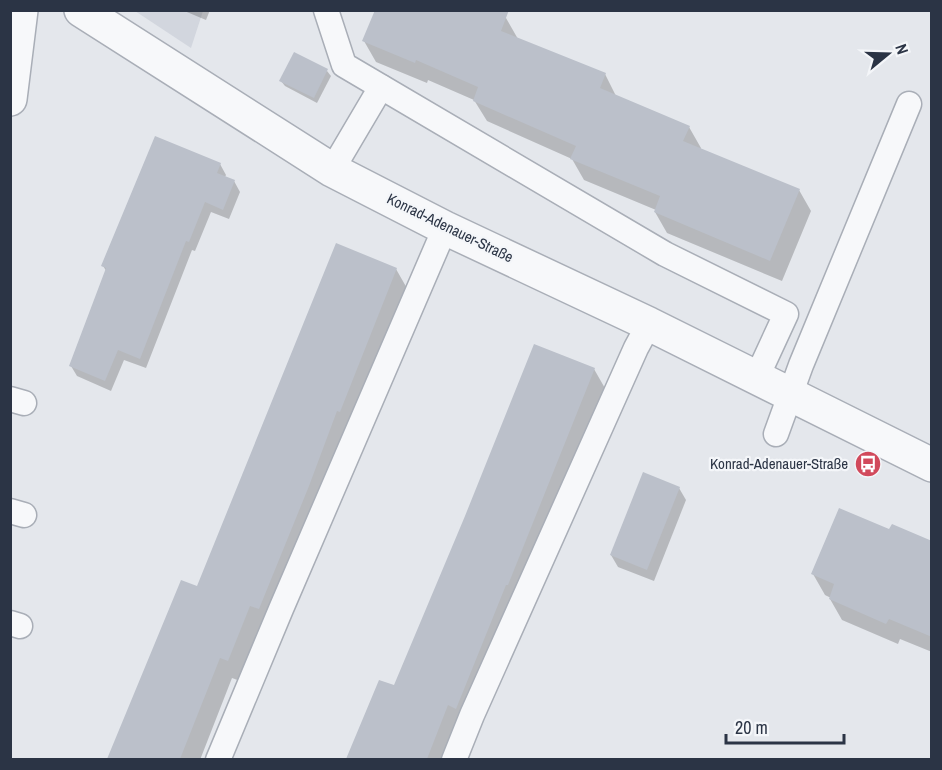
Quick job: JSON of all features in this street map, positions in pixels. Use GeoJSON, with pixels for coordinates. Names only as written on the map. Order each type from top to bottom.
{"type":"FeatureCollection","features":[{"type":"Feature","properties":{"kind":"street"},"geometry":{"type":"LineString","coordinates":[[10,99],[21,10]]}},
{"type":"Feature","properties":{"kind":"street","name":"Konrad-Adenauer-Straße"},"geometry":{"type":"LineString","coordinates":[[81,10],[333,170],[445,228],[649,324],[932,465]]}},
{"type":"Feature","properties":{"kind":"lane"},"geometry":{"type":"LineString","coordinates":[[326,10],[344,65],[665,254],[786,314],[756,379]]}},
{"type":"Feature","properties":{"kind":"lane"},"geometry":{"type":"LineString","coordinates":[[333,170],[381,87]]}},
{"type":"Feature","properties":{"kind":"lane"},"geometry":{"type":"LineString","coordinates":[[776,434],[801,365],[909,104]]}},
{"type":"Feature","properties":{"kind":"lane"},"geometry":{"type":"LineString","coordinates":[[218,759],[445,228]]}},
{"type":"Feature","properties":{"kind":"lane"},"geometry":{"type":"LineString","coordinates":[[454,759],[471,715],[636,348],[649,324]]}},
{"type":"Feature","properties":{"kind":"shaded area"},"geometry":{"type":"Polygon","coordinates":[[[135,11],[203,11],[191,48],[135,11]]]}},
{"type":"Feature","properties":{"kind":"building"},"geometry":{"type":"Polygon","coordinates":[[[375,10],[509,10],[501,31],[606,73],[600,88],[690,126],[683,141],[800,189],[770,261],[654,212],[660,196],[570,159],[576,146],[473,101],[478,87],[416,60],[415,63],[362,41],[375,10]]]}},
{"type":"Feature","properties":{"kind":"building"},"geometry":{"type":"Polygon","coordinates":[[[294,52],[328,69],[314,98],[279,81],[294,52]]]}},
{"type":"Feature","properties":{"kind":"building"},"geometry":{"type":"Polygon","coordinates":[[[155,136],[221,163],[217,173],[235,180],[223,210],[205,202],[189,242],[186,241],[140,359],[118,350],[105,381],[69,366],[106,268],[101,266],[155,136]]]}},
{"type":"Feature","properties":{"kind":"building"},"geometry":{"type":"Polygon","coordinates":[[[336,243],[397,268],[340,412],[337,411],[259,609],[250,606],[228,661],[220,658],[180,759],[107,759],[181,580],[197,586],[336,243]]]}},
{"type":"Feature","properties":{"kind":"building"},"geometry":{"type":"Polygon","coordinates":[[[534,344],[595,368],[456,709],[448,705],[427,759],[346,759],[379,680],[394,685],[534,344]]]}},
{"type":"Feature","properties":{"kind":"building"},"geometry":{"type":"Polygon","coordinates":[[[643,472],[680,487],[647,570],[610,555],[643,472]]]}},
{"type":"Feature","properties":{"kind":"building"},"geometry":{"type":"Polygon","coordinates":[[[839,508],[889,529],[892,524],[932,541],[932,637],[889,619],[886,624],[829,599],[834,584],[811,574],[839,508]]]}},
{"type":"Feature","properties":{"kind":"place","name":"Konrad-Adenauer-Straße"},"geometry":{"type":"Point","coordinates":[868,464]}}]}
